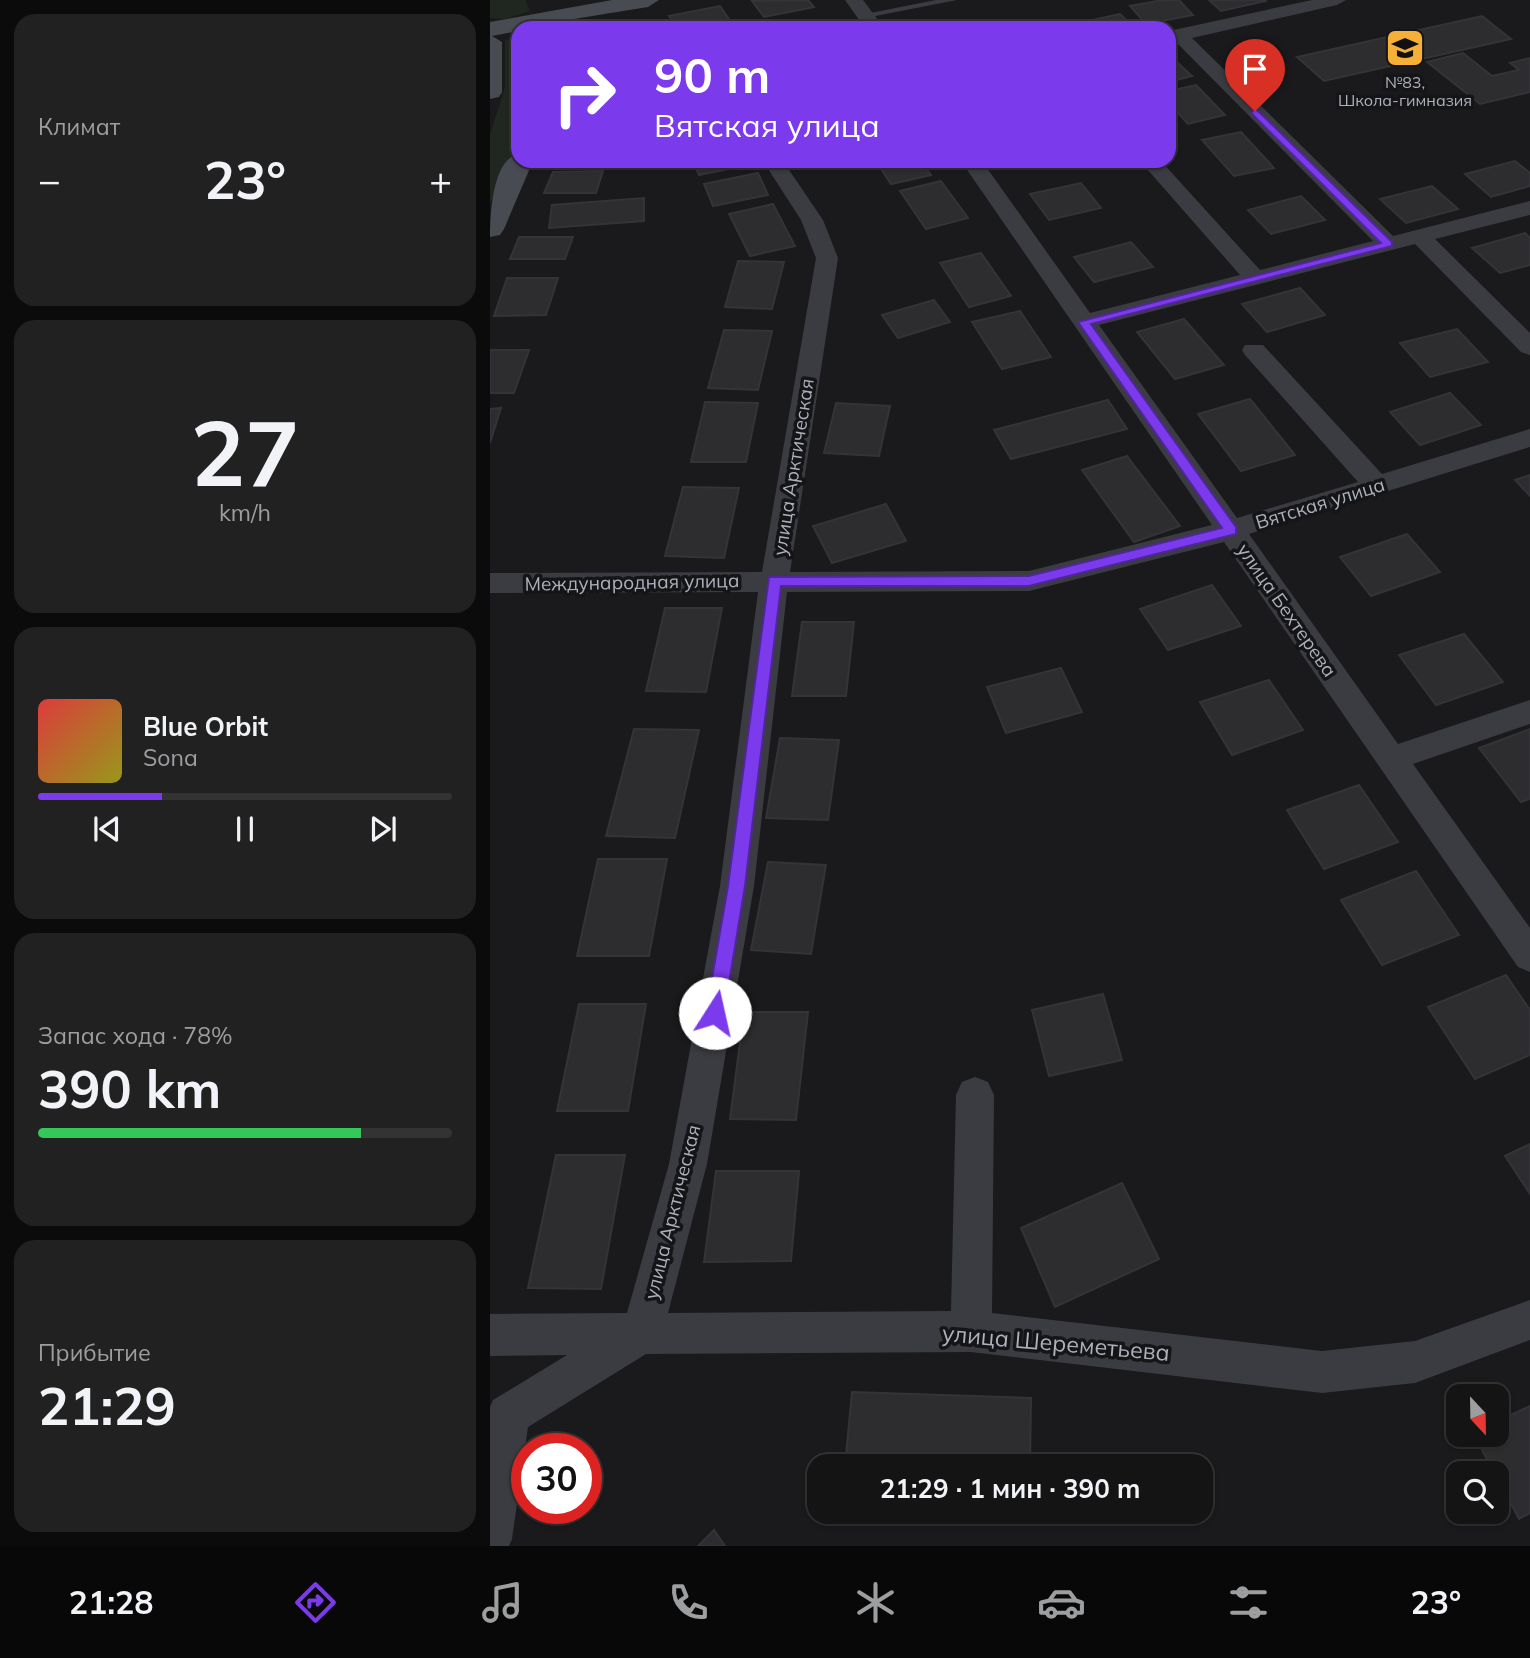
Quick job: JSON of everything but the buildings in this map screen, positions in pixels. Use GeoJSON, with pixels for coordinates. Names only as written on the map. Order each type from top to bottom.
{"type":"FeatureCollection","features":[{"type":"Feature","properties":{"kind":"street"},"geometry":{"type":"LineString","coordinates":[[521,21],[648,0]]}},
{"type":"Feature","properties":{"kind":"street"},"geometry":{"type":"LineString","coordinates":[[1176,36],[1337,0]]}},
{"type":"Feature","properties":{"kind":"street"},"geometry":{"type":"LineString","coordinates":[[490,29],[511,24]]}},
{"type":"Feature","properties":{"kind":"street"},"geometry":{"type":"LineString","coordinates":[[1176,38],[1388,244]]}},
{"type":"Feature","properties":{"kind":"street"},"geometry":{"type":"LineString","coordinates":[[490,42],[490,92]]}},
{"type":"Feature","properties":{"kind":"street"},"geometry":{"type":"LineString","coordinates":[[490,229],[517,168]]}},
{"type":"Feature","properties":{"kind":"street","name":"улица Арктическая"},"geometry":{"type":"LineString","coordinates":[[642,1333],[693,1138],[737,886],[774,581],[827,258],[812,220],[778,168]]}},
{"type":"Feature","properties":{"kind":"street","name":"улица Бехтерева"},"geometry":{"type":"LineString","coordinates":[[976,168],[1530,956]]}},
{"type":"Feature","properties":{"kind":"street"},"geometry":{"type":"LineString","coordinates":[[1156,168],[1255,278]]}},
{"type":"Feature","properties":{"kind":"street"},"geometry":{"type":"LineString","coordinates":[[1084,322],[1530,208]]}},
{"type":"Feature","properties":{"kind":"street"},"geometry":{"type":"LineString","coordinates":[[1419,236],[1530,348]]}},
{"type":"Feature","properties":{"kind":"street"},"geometry":{"type":"LineString","coordinates":[[1254,350],[1376,485]]}},
{"type":"Feature","properties":{"kind":"street","name":"Вятская улица"},"geometry":{"type":"LineString","coordinates":[[774,581],[1029,581],[1231,530],[1530,438]]}},
{"type":"Feature","properties":{"kind":"street","name":"Международная улица"},"geometry":{"type":"LineString","coordinates":[[490,583],[774,581]]}},
{"type":"Feature","properties":{"kind":"street"},"geometry":{"type":"LineString","coordinates":[[1391,759],[1530,712]]}},
{"type":"Feature","properties":{"kind":"street"},"geometry":{"type":"LineString","coordinates":[[971,1331],[975,1095]]}},
{"type":"Feature","properties":{"kind":"street","name":"улица Шереметьева"},"geometry":{"type":"LineString","coordinates":[[490,1335],[971,1331],[1322,1372],[1415,1362],[1530,1320]]}},
{"type":"Feature","properties":{"kind":"street"},"geometry":{"type":"LineString","coordinates":[[490,1539],[508,1415],[642,1333]]}},
{"type":"Feature","properties":{"kind":"lane"},"geometry":{"type":"LineString","coordinates":[[865,14],[953,0]]}},
{"type":"Feature","properties":{"kind":"shaded area"},"geometry":{"type":"Polygon","coordinates":[[[490,0],[525,0],[530,11],[506,19],[490,18],[490,0]]]}},
{"type":"Feature","properties":{"kind":"shaded area"},"geometry":{"type":"Polygon","coordinates":[[[511,39],[511,158],[490,204],[490,135],[505,87],[505,40],[511,39]]]}},
{"type":"Feature","properties":{"kind":"place","name":"№83, Школа-гимназия"},"geometry":{"type":"Point","coordinates":[1405,48]}},
{"type":"Feature","properties":{"kind":"route"},"geometry":{"type":"LineString","coordinates":[[715,1013],[737,886],[774,581],[1029,581],[1231,530],[1084,322],[1388,244],[1255,111]]}}]}
